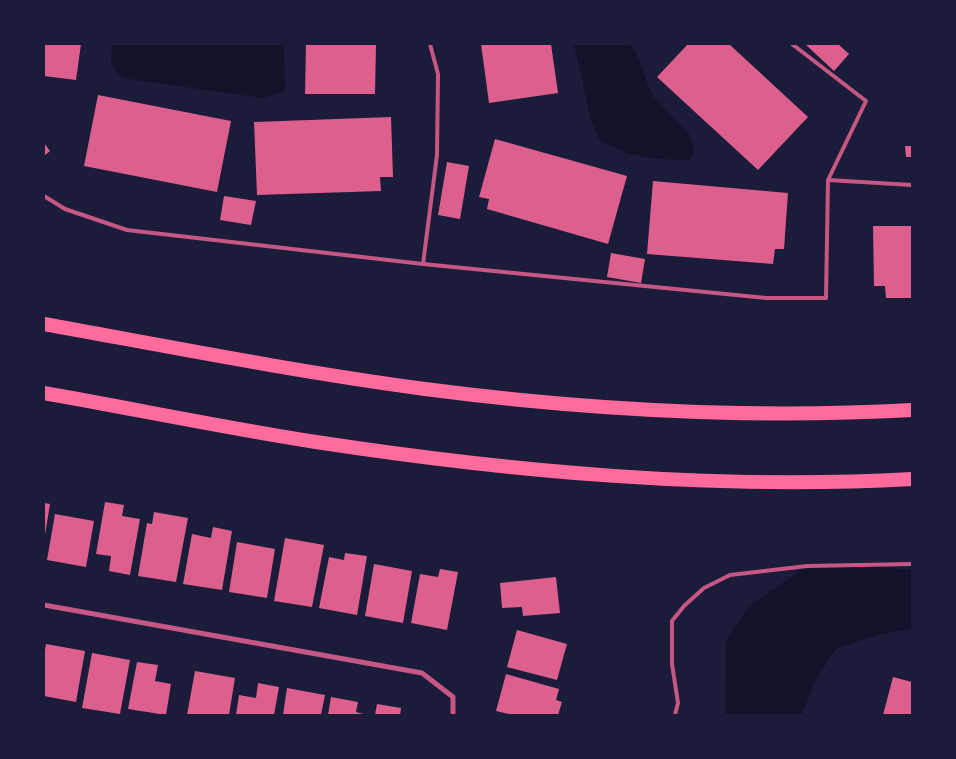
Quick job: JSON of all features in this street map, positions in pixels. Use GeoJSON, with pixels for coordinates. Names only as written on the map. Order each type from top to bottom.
{"type":"FeatureCollection","features":[{"type":"Feature","properties":{"kind":"highway"},"geometry":{"type":"LineString","coordinates":[[44,324],[322,373],[425,389],[519,400],[607,407],[769,414],[912,410]]}},
{"type":"Feature","properties":{"kind":"highway"},"geometry":{"type":"LineString","coordinates":[[44,393],[316,442],[571,473],[766,483],[860,482],[912,479]]}},
{"type":"Feature","properties":{"kind":"street"},"geometry":{"type":"LineString","coordinates":[[44,605],[422,673],[453,697],[453,715]]}},
{"type":"Feature","properties":{"kind":"lane"},"geometry":{"type":"LineString","coordinates":[[423,264],[437,155],[438,74],[430,44]]}},
{"type":"Feature","properties":{"kind":"lane"},"geometry":{"type":"LineString","coordinates":[[44,196],[66,210],[126,230],[423,264],[766,298],[826,298],[828,180],[866,101],[792,44]]}},
{"type":"Feature","properties":{"kind":"lane"},"geometry":{"type":"LineString","coordinates":[[828,180],[912,185]]}},
{"type":"Feature","properties":{"kind":"lane"},"geometry":{"type":"LineString","coordinates":[[675,715],[678,703],[672,664],[672,621],[684,606],[704,588],[730,575],[807,566],[912,564]]}},
{"type":"Feature","properties":{"kind":"shaded area"},"geometry":{"type":"Polygon","coordinates":[[[112,44],[284,44],[285,91],[263,98],[122,78],[111,65],[112,44]]]}},
{"type":"Feature","properties":{"kind":"shaded area"},"geometry":{"type":"Polygon","coordinates":[[[574,44],[629,44],[636,53],[652,95],[689,134],[694,149],[690,160],[656,159],[626,153],[599,140],[591,120],[574,44]]]}},
{"type":"Feature","properties":{"kind":"shaded area"},"geometry":{"type":"Polygon","coordinates":[[[864,566],[912,570],[912,629],[881,634],[836,649],[815,680],[802,715],[725,715],[726,641],[749,606],[803,569],[864,566]]]}},
{"type":"Feature","properties":{"kind":"building"},"geometry":{"type":"Polygon","coordinates":[[[44,44],[81,44],[76,80],[44,76],[44,44]]]}},
{"type":"Feature","properties":{"kind":"building"},"geometry":{"type":"Polygon","coordinates":[[[306,44],[376,44],[375,94],[305,94],[306,44]]]}},
{"type":"Feature","properties":{"kind":"building"},"geometry":{"type":"Polygon","coordinates":[[[481,44],[551,44],[558,93],[489,103],[481,44]]]}},
{"type":"Feature","properties":{"kind":"building"},"geometry":{"type":"Polygon","coordinates":[[[688,44],[729,44],[808,117],[758,170],[657,77],[688,44]]]}},
{"type":"Feature","properties":{"kind":"building"},"geometry":{"type":"Polygon","coordinates":[[[805,44],[838,44],[849,54],[834,71],[805,44]]]}},
{"type":"Feature","properties":{"kind":"building"},"geometry":{"type":"Polygon","coordinates":[[[98,95],[231,121],[217,192],[84,166],[98,95]]]}},
{"type":"Feature","properties":{"kind":"building"},"geometry":{"type":"Polygon","coordinates":[[[391,117],[393,177],[380,177],[381,191],[257,195],[254,122],[391,117]]]}},
{"type":"Feature","properties":{"kind":"building"},"geometry":{"type":"Polygon","coordinates":[[[495,139],[627,176],[608,244],[487,209],[489,199],[479,197],[495,139]]]}},
{"type":"Feature","properties":{"kind":"building"},"geometry":{"type":"Polygon","coordinates":[[[44,143],[50,151],[44,156],[44,143]]]}},
{"type":"Feature","properties":{"kind":"building"},"geometry":{"type":"Polygon","coordinates":[[[905,146],[912,146],[912,157],[906,157],[905,146]]]}},
{"type":"Feature","properties":{"kind":"building"},"geometry":{"type":"Polygon","coordinates":[[[447,162],[469,166],[460,219],[438,215],[447,162]]]}},
{"type":"Feature","properties":{"kind":"building"},"geometry":{"type":"Polygon","coordinates":[[[653,181],[788,193],[784,249],[775,249],[773,264],[647,254],[653,181]]]}},
{"type":"Feature","properties":{"kind":"building"},"geometry":{"type":"Polygon","coordinates":[[[224,196],[256,201],[251,225],[220,220],[224,196]]]}},
{"type":"Feature","properties":{"kind":"building"},"geometry":{"type":"Polygon","coordinates":[[[873,226],[912,226],[912,298],[886,298],[885,286],[874,286],[873,226]]]}},
{"type":"Feature","properties":{"kind":"building"},"geometry":{"type":"Polygon","coordinates":[[[611,253],[645,259],[641,283],[607,277],[611,253]]]}},
{"type":"Feature","properties":{"kind":"building"},"geometry":{"type":"Polygon","coordinates":[[[105,502],[124,505],[122,516],[140,519],[130,575],[109,571],[111,556],[96,554],[105,502]]]}},
{"type":"Feature","properties":{"kind":"building"},"geometry":{"type":"Polygon","coordinates":[[[44,503],[50,504],[45,535],[44,535],[44,503]]]}},
{"type":"Feature","properties":{"kind":"building"},"geometry":{"type":"Polygon","coordinates":[[[154,512],[188,518],[176,582],[138,576],[147,523],[152,524],[154,512]]]}},
{"type":"Feature","properties":{"kind":"building"},"geometry":{"type":"Polygon","coordinates":[[[55,514],[94,521],[86,567],[47,560],[55,514]]]}},
{"type":"Feature","properties":{"kind":"building"},"geometry":{"type":"Polygon","coordinates":[[[213,527],[232,531],[222,590],[183,584],[192,534],[211,538],[213,527]]]}},
{"type":"Feature","properties":{"kind":"building"},"geometry":{"type":"Polygon","coordinates":[[[285,538],[324,545],[312,607],[274,601],[285,538]]]}},
{"type":"Feature","properties":{"kind":"building"},"geometry":{"type":"Polygon","coordinates":[[[237,542],[275,549],[267,598],[229,592],[237,542]]]}},
{"type":"Feature","properties":{"kind":"building"},"geometry":{"type":"Polygon","coordinates":[[[345,553],[367,556],[357,615],[319,608],[329,557],[344,560],[345,553]]]}},
{"type":"Feature","properties":{"kind":"building"},"geometry":{"type":"Polygon","coordinates":[[[374,564],[412,571],[403,623],[365,616],[374,564]]]}},
{"type":"Feature","properties":{"kind":"building"},"geometry":{"type":"Polygon","coordinates":[[[440,569],[458,572],[447,630],[411,623],[420,574],[438,577],[440,569]]]}},
{"type":"Feature","properties":{"kind":"building"},"geometry":{"type":"Polygon","coordinates":[[[556,577],[560,613],[523,616],[522,607],[502,608],[500,583],[556,577]]]}},
{"type":"Feature","properties":{"kind":"building"},"geometry":{"type":"Polygon","coordinates":[[[517,630],[567,644],[557,680],[507,667],[517,630]]]}},
{"type":"Feature","properties":{"kind":"building"},"geometry":{"type":"Polygon","coordinates":[[[46,644],[85,651],[76,702],[44,696],[44,656],[46,644]]]}},
{"type":"Feature","properties":{"kind":"building"},"geometry":{"type":"Polygon","coordinates":[[[92,653],[130,660],[120,714],[82,708],[92,653]]]}},
{"type":"Feature","properties":{"kind":"building"},"geometry":{"type":"Polygon","coordinates":[[[137,662],[158,665],[155,681],[171,684],[166,715],[128,709],[137,662]]]}},
{"type":"Feature","properties":{"kind":"building"},"geometry":{"type":"Polygon","coordinates":[[[195,671],[235,678],[229,715],[187,715],[195,671]]]}},
{"type":"Feature","properties":{"kind":"building"},"geometry":{"type":"Polygon","coordinates":[[[506,674],[559,689],[556,700],[562,702],[558,715],[513,715],[496,711],[506,674]]]}},
{"type":"Feature","properties":{"kind":"building"},"geometry":{"type":"Polygon","coordinates":[[[893,677],[912,682],[912,715],[883,715],[893,677]]]}},
{"type":"Feature","properties":{"kind":"building"},"geometry":{"type":"Polygon","coordinates":[[[258,683],[279,687],[274,715],[236,715],[239,695],[256,698],[258,683]]]}},
{"type":"Feature","properties":{"kind":"building"},"geometry":{"type":"Polygon","coordinates":[[[287,688],[325,695],[321,715],[283,715],[287,688]]]}},
{"type":"Feature","properties":{"kind":"building"},"geometry":{"type":"Polygon","coordinates":[[[331,697],[358,702],[356,712],[367,715],[328,715],[331,697]]]}},
{"type":"Feature","properties":{"kind":"building"},"geometry":{"type":"Polygon","coordinates":[[[377,704],[401,708],[400,715],[375,715],[377,704]]]}}]}
